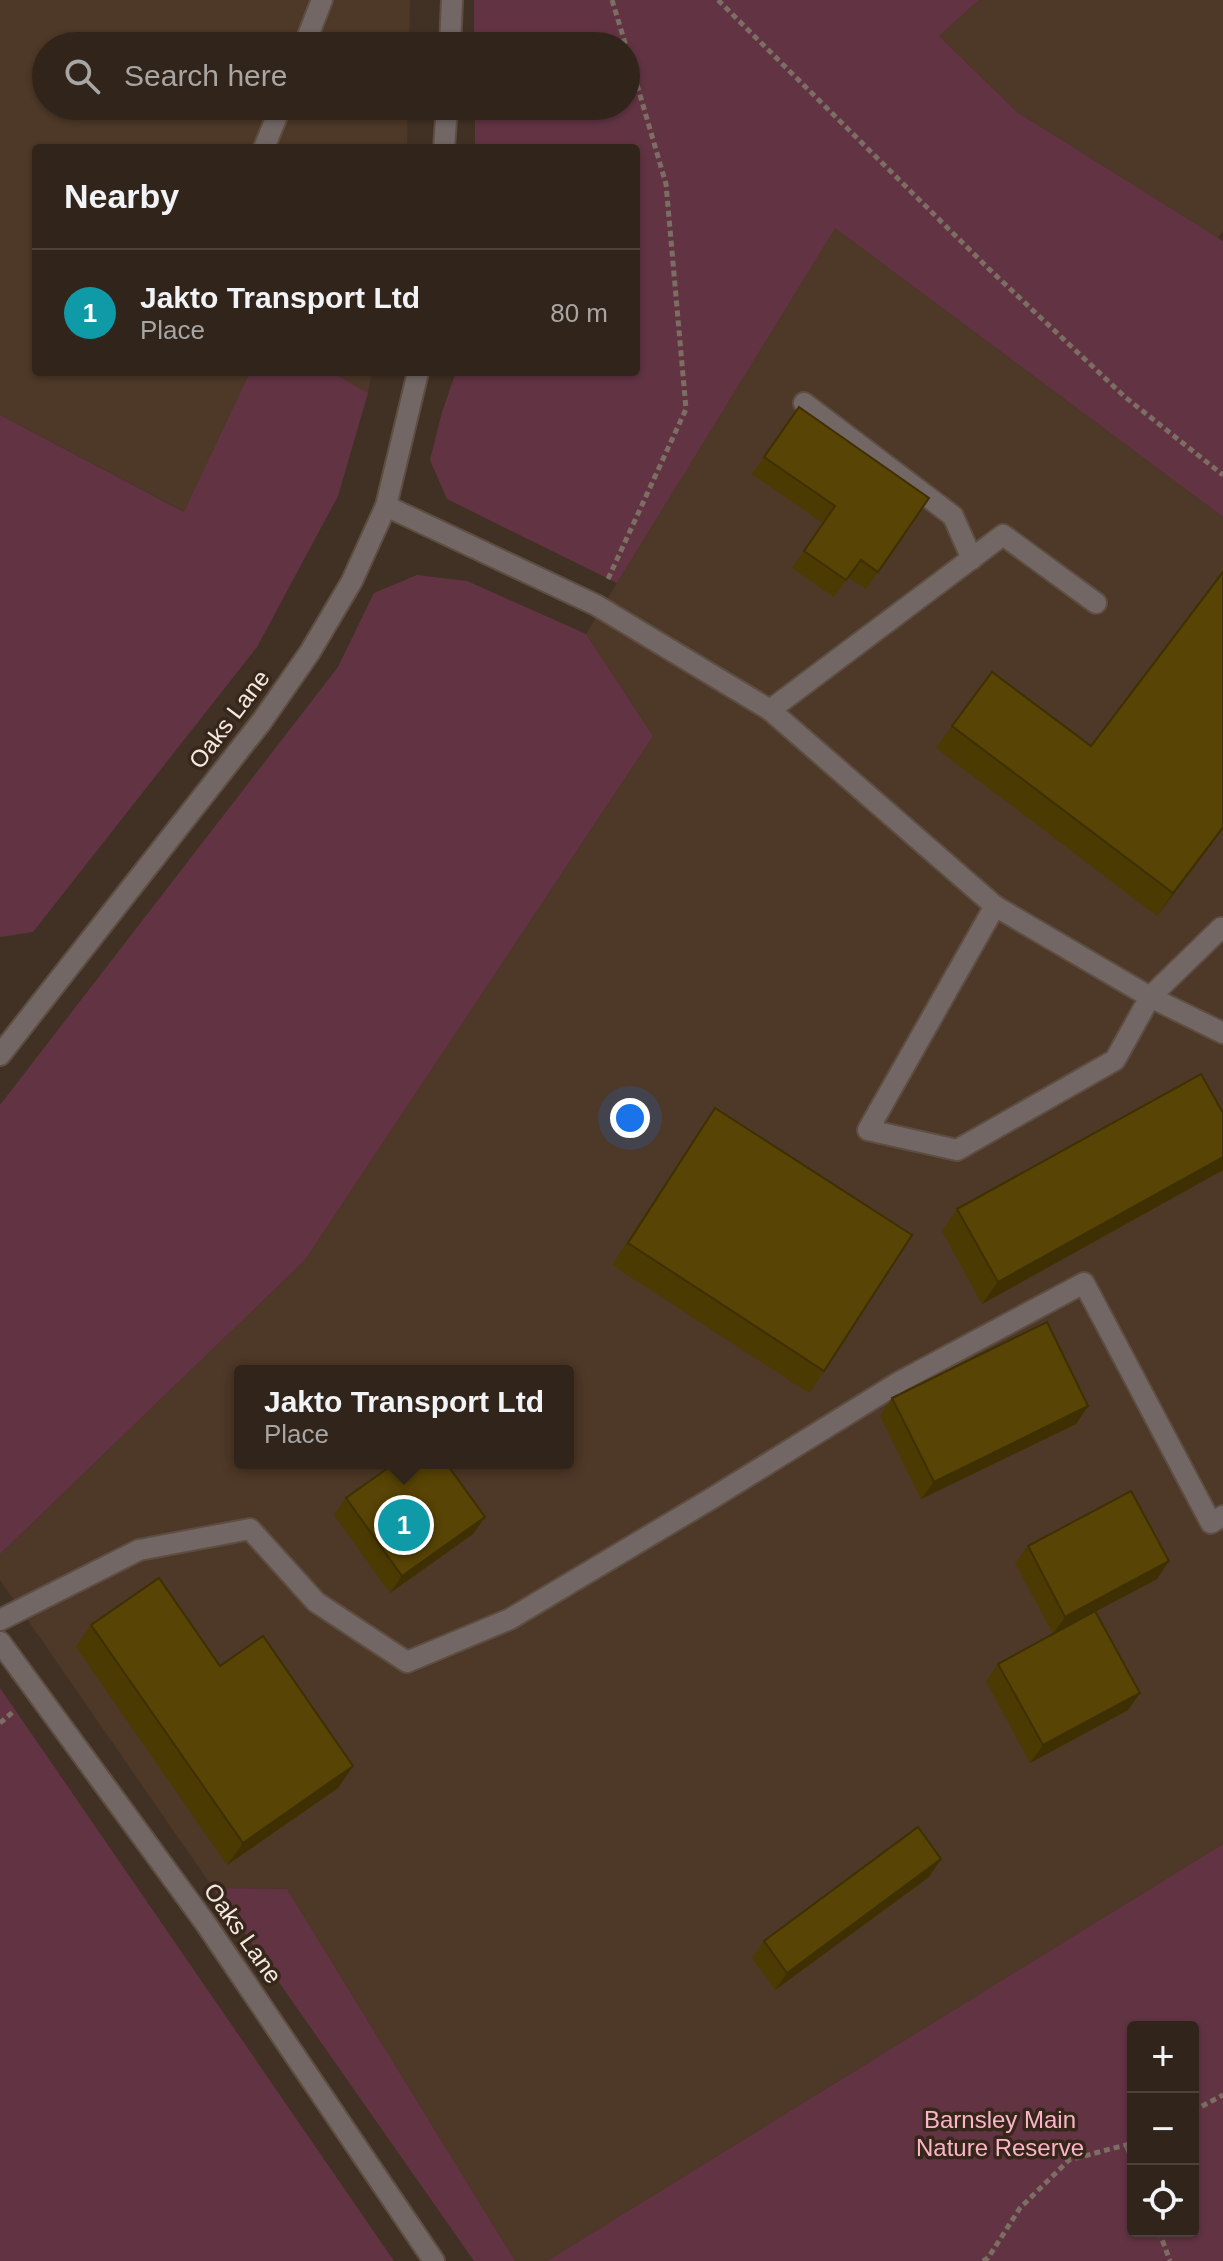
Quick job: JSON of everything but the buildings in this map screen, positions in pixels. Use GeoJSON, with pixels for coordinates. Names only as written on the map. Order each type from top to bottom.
{"type":"FeatureCollection","features":[{"type":"Feature","properties":{"kind":"street"},"geometry":{"type":"LineString","coordinates":[[309,32],[322,0]]}},
{"type":"Feature","properties":{"kind":"street"},"geometry":{"type":"LineString","coordinates":[[451,32],[452,0]]}},
{"type":"Feature","properties":{"kind":"street"},"geometry":{"type":"LineString","coordinates":[[266,144],[275,120]]}},
{"type":"Feature","properties":{"kind":"street"},"geometry":{"type":"LineString","coordinates":[[444,144],[446,120]]}},
{"type":"Feature","properties":{"kind":"street","name":"Oaks Lane"},"geometry":{"type":"LineString","coordinates":[[0,1055],[262,721],[310,652],[352,581],[386,506],[417,376]]}},
{"type":"Feature","properties":{"kind":"street"},"geometry":{"type":"LineString","coordinates":[[804,403],[953,516],[972,559]]}},
{"type":"Feature","properties":{"kind":"street"},"geometry":{"type":"LineString","coordinates":[[386,506],[596,605],[770,710],[995,906],[1150,997],[1223,1033]]}},
{"type":"Feature","properties":{"kind":"street"},"geometry":{"type":"LineString","coordinates":[[770,710],[1003,535],[1096,603]]}},
{"type":"Feature","properties":{"kind":"street"},"geometry":{"type":"LineString","coordinates":[[995,906],[868,1130],[957,1150],[1115,1060],[1150,997],[1223,929]]}},
{"type":"Feature","properties":{"kind":"street"},"geometry":{"type":"LineString","coordinates":[[0,1620],[139,1550],[250,1529],[316,1602],[407,1662],[510,1619],[901,1381],[1084,1283],[1211,1523],[1223,1516]]}},
{"type":"Feature","properties":{"kind":"street","name":"Oaks Lane"},"geometry":{"type":"LineString","coordinates":[[0,1642],[206,1924],[434,2261]]}},
{"type":"Feature","properties":{"kind":"path"},"geometry":{"type":"LineString","coordinates":[[612,0],[622,32]]}},
{"type":"Feature","properties":{"kind":"path"},"geometry":{"type":"LineString","coordinates":[[718,0],[989,269],[1125,397],[1223,475]]}},
{"type":"Feature","properties":{"kind":"path"},"geometry":{"type":"LineString","coordinates":[[596,605],[686,409],[666,184],[640,94]]}},
{"type":"Feature","properties":{"kind":"path"},"geometry":{"type":"LineString","coordinates":[[1199,2108],[1223,2095]]}},
{"type":"Feature","properties":{"kind":"path"},"geometry":{"type":"LineString","coordinates":[[986,2260],[1020,2208],[1069,2160],[1127,2146]]}},
{"type":"Feature","properties":{"kind":"path"},"geometry":{"type":"LineString","coordinates":[[1161,2237],[1170,2261]]}},
{"type":"Feature","properties":{"kind":"shaded area"},"geometry":{"type":"Polygon","coordinates":[[[0,0],[410,0],[409,32],[32,32],[32,120],[408,120],[407,144],[32,144],[32,376],[248,376],[185,512],[0,415],[0,0]]]}},
{"type":"Feature","properties":{"kind":"shaded area"},"geometry":{"type":"Polygon","coordinates":[[[979,0],[1223,0],[1223,231],[1218,238],[1017,112],[939,36],[979,0]]]}},
{"type":"Feature","properties":{"kind":"shaded area"},"geometry":{"type":"Polygon","coordinates":[[[834,227],[1223,517],[1223,1844],[547,2261],[515,2261],[287,1889],[213,1888],[0,1580],[0,1554],[305,1260],[653,736],[586,634],[834,227]]]}},
{"type":"Feature","properties":{"kind":"shaded area"},"geometry":{"type":"Polygon","coordinates":[[[339,376],[371,376],[368,393],[339,376]]]}},
{"type":"Feature","properties":{"kind":"green space"},"geometry":{"type":"Polygon","coordinates":[[[474,0],[979,0],[939,36],[1017,112],[1223,241],[1223,517],[835,228],[617,583],[447,499],[430,460],[455,376],[640,376],[640,144],[475,144],[475,120],[640,120],[640,32],[474,32],[474,0]]]}},
{"type":"Feature","properties":{"kind":"green space"},"geometry":{"type":"Polygon","coordinates":[[[248,376],[339,376],[368,393],[338,496],[257,647],[33,932],[0,937],[0,415],[184,512],[248,376]]]}},
{"type":"Feature","properties":{"kind":"green space"},"geometry":{"type":"Polygon","coordinates":[[[417,575],[467,581],[586,634],[653,736],[305,1260],[0,1554],[0,1105],[338,667],[374,593],[417,575]]]}},
{"type":"Feature","properties":{"kind":"green space"},"geometry":{"type":"Polygon","coordinates":[[[0,1688],[394,2261],[0,2261],[0,1688]]]}},
{"type":"Feature","properties":{"kind":"green space","name":"Barnsley Main Nature Reserve"},"geometry":{"type":"Polygon","coordinates":[[[1223,1844],[1223,2261],[547,2261],[1223,1844]]]}},
{"type":"Feature","properties":{"kind":"green space"},"geometry":{"type":"Polygon","coordinates":[[[213,1888],[287,1889],[515,2261],[474,2261],[213,1888]]]}},
{"type":"Feature","properties":{"kind":"place","name":"Jakto Transport Ltd"},"geometry":{"type":"Point","coordinates":[404,1525]}}]}
